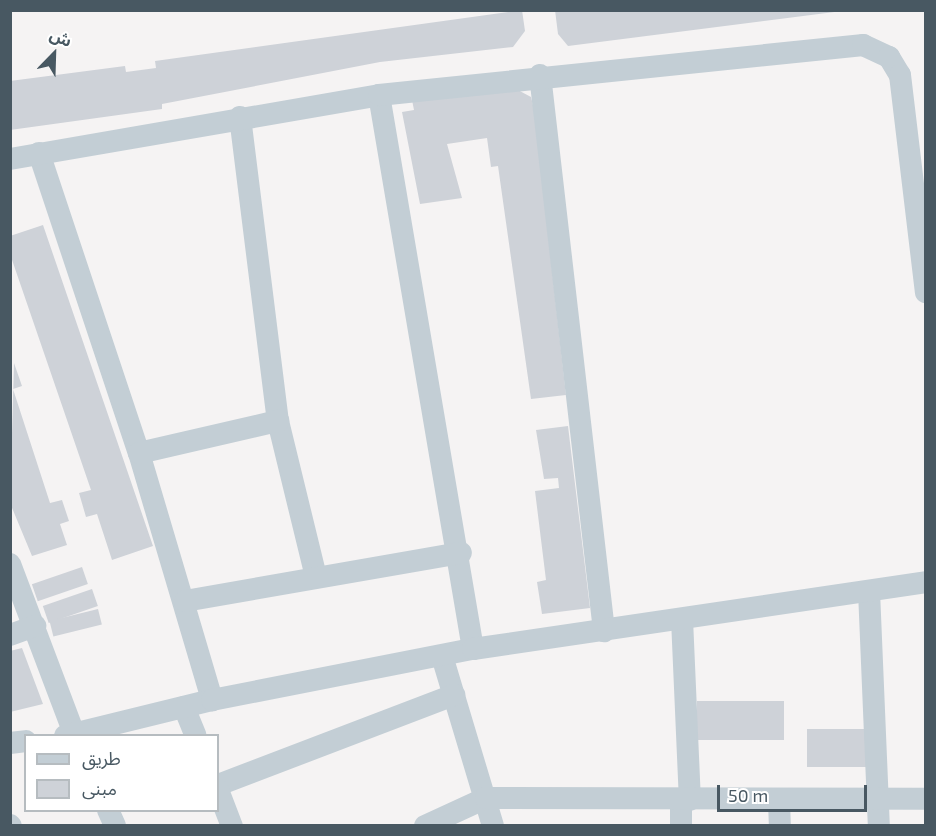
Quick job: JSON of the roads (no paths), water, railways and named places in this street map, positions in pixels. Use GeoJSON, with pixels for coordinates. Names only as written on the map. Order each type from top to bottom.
{"type":"FeatureCollection","features":[{"type":"Feature","properties":{"kind":"street"},"geometry":{"type":"LineString","coordinates":[[10,159],[240,117],[379,95],[540,75],[846,45],[878,48],[900,75],[926,292]]}},
{"type":"Feature","properties":{"kind":"street"},"geometry":{"type":"LineString","coordinates":[[540,75],[604,631]]}},
{"type":"Feature","properties":{"kind":"street"},"geometry":{"type":"LineString","coordinates":[[379,95],[461,553],[473,650]]}},
{"type":"Feature","properties":{"kind":"street"},"geometry":{"type":"LineString","coordinates":[[240,117],[278,421],[315,577]]}},
{"type":"Feature","properties":{"kind":"street"},"geometry":{"type":"LineString","coordinates":[[39,153],[139,453],[185,601],[212,700]]}},
{"type":"Feature","properties":{"kind":"street"},"geometry":{"type":"LineString","coordinates":[[139,453],[278,421]]}},
{"type":"Feature","properties":{"kind":"street"},"geometry":{"type":"LineString","coordinates":[[185,601],[461,553]]}},
{"type":"Feature","properties":{"kind":"street"},"geometry":{"type":"LineString","coordinates":[[10,564],[35,626],[71,734]]}},
{"type":"Feature","properties":{"kind":"street"},"geometry":{"type":"LineString","coordinates":[[75,734],[212,700],[473,650],[926,582]]}},
{"type":"Feature","properties":{"kind":"street"},"geometry":{"type":"LineString","coordinates":[[869,591],[879,825]]}},
{"type":"Feature","properties":{"kind":"street"},"geometry":{"type":"LineString","coordinates":[[681,825],[685,800],[682,619]]}},
{"type":"Feature","properties":{"kind":"street"},"geometry":{"type":"LineString","coordinates":[[10,635],[35,626]]}},
{"type":"Feature","properties":{"kind":"street"},"geometry":{"type":"LineString","coordinates":[[442,656],[493,825]]}},
{"type":"Feature","properties":{"kind":"street"},"geometry":{"type":"LineString","coordinates":[[219,785],[454,695]]}},
{"type":"Feature","properties":{"kind":"street"},"geometry":{"type":"LineString","coordinates":[[184,707],[196,734]]}},
{"type":"Feature","properties":{"kind":"street"},"geometry":{"type":"LineString","coordinates":[[219,792],[232,825]]}},
{"type":"Feature","properties":{"kind":"street"},"geometry":{"type":"LineString","coordinates":[[425,825],[486,798],[778,801],[926,799]]}},
{"type":"Feature","properties":{"kind":"street"},"geometry":{"type":"LineString","coordinates":[[778,801],[780,825]]}}]}
